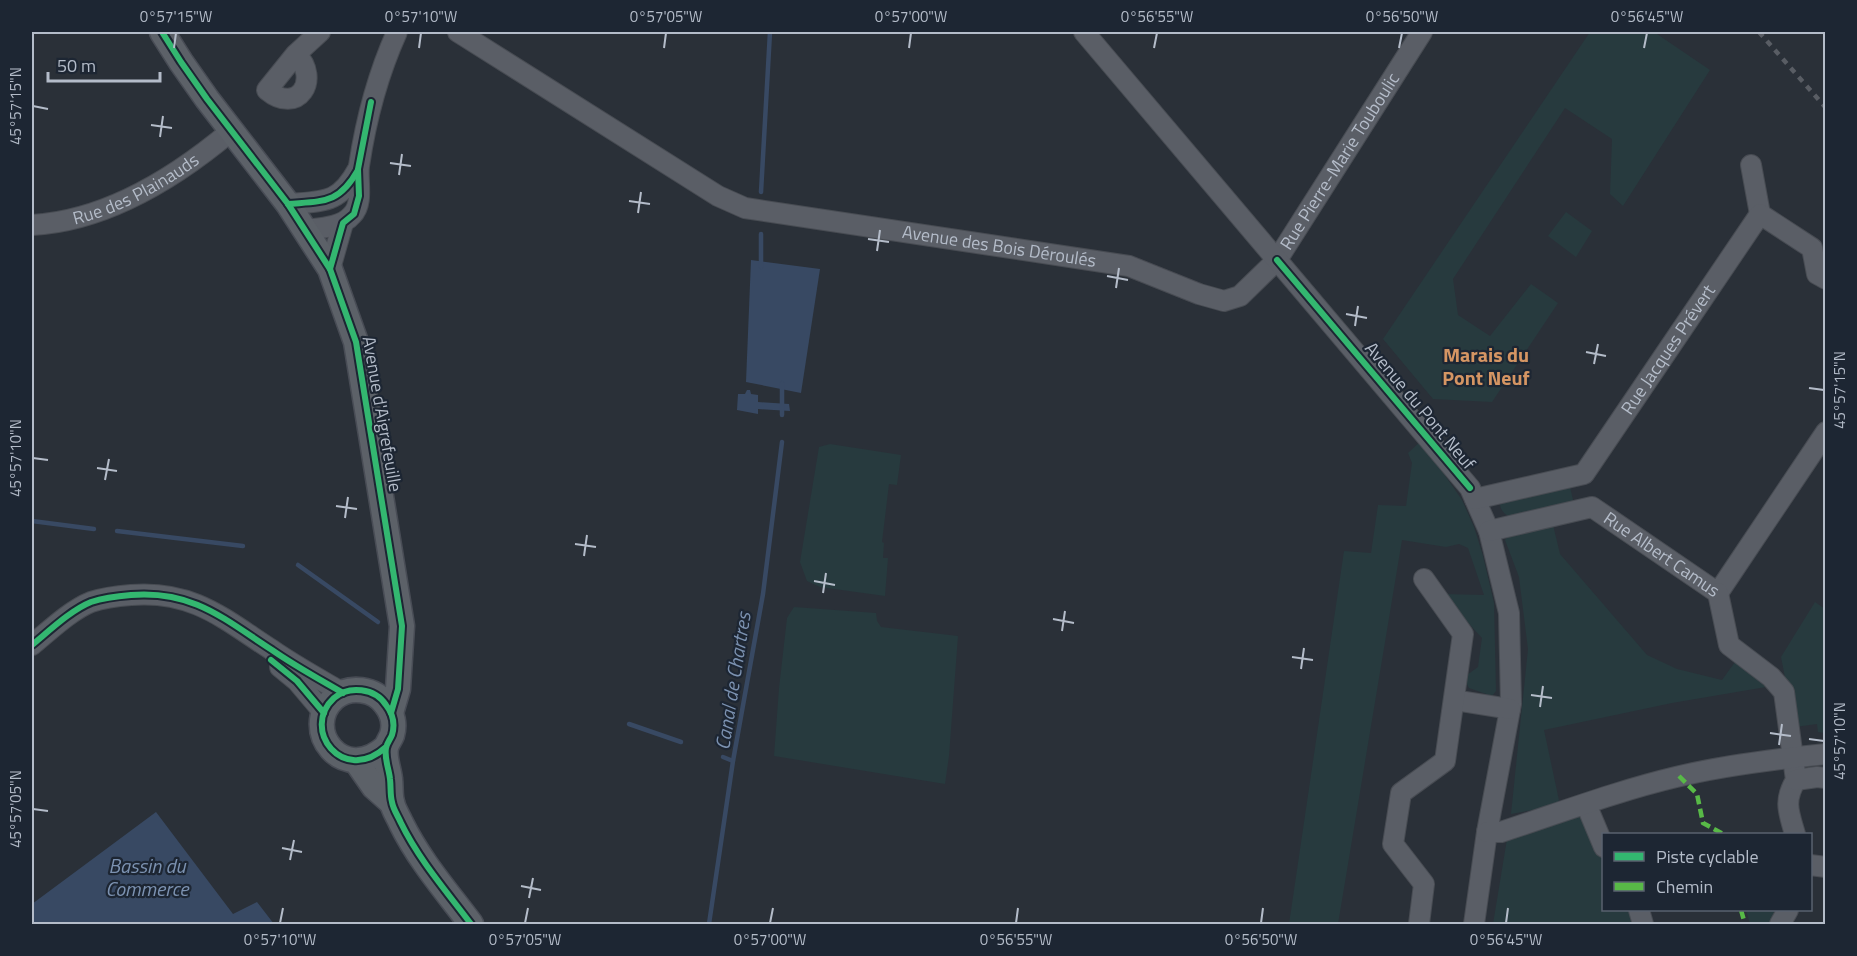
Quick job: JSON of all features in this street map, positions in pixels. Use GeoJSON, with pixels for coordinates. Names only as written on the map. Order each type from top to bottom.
{"type":"FeatureCollection","features":[{"type":"Feature","properties":{"kind":"main road","name":"Avenue d'Aigrefeuille"},"geometry":{"type":"LineString","coordinates":[[162,32],[231,131],[288,204],[330,269],[356,342],[401,645],[398,689],[391,713]]}},
{"type":"Feature","properties":{"kind":"main road"},"geometry":{"type":"LineString","coordinates":[[354,692],[376,695],[385,702],[391,713],[392,736],[378,755],[367,760],[356,761],[338,755],[326,741],[322,722],[324,713],[335,698],[382,679],[401,645]]}},
{"type":"Feature","properties":{"kind":"main road"},"geometry":{"type":"LineString","coordinates":[[386,747],[392,803],[410,842],[471,924]]}},
{"type":"Feature","properties":{"kind":"main road"},"geometry":{"type":"LineString","coordinates":[[356,761],[374,787],[392,803]]}},
{"type":"Feature","properties":{"kind":"street"},"geometry":{"type":"LineString","coordinates":[[296,54],[320,32]]}},
{"type":"Feature","properties":{"kind":"street"},"geometry":{"type":"LineString","coordinates":[[304,230],[342,223],[354,214],[359,196],[358,169],[371,102],[397,32]]}},
{"type":"Feature","properties":{"kind":"street","name":"Avenue des Bois Déroulés"},"geometry":{"type":"LineString","coordinates":[[458,32],[718,195],[745,208],[1129,266],[1199,294],[1224,301],[1240,296],[1276,260]]}},
{"type":"Feature","properties":{"kind":"street","name":"Avenue du Pont Neuf"},"geometry":{"type":"LineString","coordinates":[[1084,32],[1470,488],[1489,531],[1509,613],[1510,710],[1487,832],[1474,924]]}},
{"type":"Feature","properties":{"kind":"street","name":"Rue Pierre-Marie Touboulic"},"geometry":{"type":"LineString","coordinates":[[1276,260],[1422,32]]}},
{"type":"Feature","properties":{"kind":"street","name":"Rue des Plainauds"},"geometry":{"type":"LineString","coordinates":[[32,225],[64,222],[109,209],[198,158],[231,131]]}},
{"type":"Feature","properties":{"kind":"street"},"geometry":{"type":"LineString","coordinates":[[1751,165],[1760,214],[1812,248],[1817,274],[1826,279]]}},
{"type":"Feature","properties":{"kind":"street"},"geometry":{"type":"LineString","coordinates":[[288,204],[324,200],[340,194],[350,185],[358,169]]}},
{"type":"Feature","properties":{"kind":"street","name":"Rue Jacques Prévert"},"geometry":{"type":"LineString","coordinates":[[1584,474],[1760,214]]}},
{"type":"Feature","properties":{"kind":"street"},"geometry":{"type":"LineString","coordinates":[[330,269],[342,223]]}},
{"type":"Feature","properties":{"kind":"street","name":"Rue Albert Camus"},"geometry":{"type":"LineString","coordinates":[[1489,531],[1592,507],[1718,593],[1826,432]]}},
{"type":"Feature","properties":{"kind":"street"},"geometry":{"type":"LineString","coordinates":[[1475,499],[1584,474],[1592,507]]}},
{"type":"Feature","properties":{"kind":"street"},"geometry":{"type":"LineString","coordinates":[[1419,924],[1424,884],[1394,844],[1401,792],[1445,760],[1463,634],[1424,579]]}},
{"type":"Feature","properties":{"kind":"street"},"geometry":{"type":"LineString","coordinates":[[32,645],[90,602],[110,597],[153,593],[174,596],[216,614],[303,671],[354,692]]}},
{"type":"Feature","properties":{"kind":"street"},"geometry":{"type":"LineString","coordinates":[[1718,593],[1730,645],[1771,677],[1784,692],[1796,780],[1790,790],[1788,800],[1795,833]]}},
{"type":"Feature","properties":{"kind":"street"},"geometry":{"type":"LineString","coordinates":[[216,614],[297,681],[324,713]]}},
{"type":"Feature","properties":{"kind":"street"},"geometry":{"type":"LineString","coordinates":[[1454,700],[1510,710]]}},
{"type":"Feature","properties":{"kind":"street"},"geometry":{"type":"LineString","coordinates":[[1487,832],[1501,832],[1632,788],[1679,776],[1826,753]]}},
{"type":"Feature","properties":{"kind":"street"},"geometry":{"type":"LineString","coordinates":[[1796,780],[1826,778]]}},
{"type":"Feature","properties":{"kind":"street"},"geometry":{"type":"LineString","coordinates":[[1586,804],[1602,842]]}},
{"type":"Feature","properties":{"kind":"green space"},"geometry":{"type":"Polygon","coordinates":[[[1590,32],[1654,32],[1710,70],[1623,206],[1610,194],[1612,139],[1565,108],[1453,279],[1458,315],[1490,336],[1531,284],[1558,303],[1492,402],[1433,399],[1383,339],[1590,32]]]}},
{"type":"Feature","properties":{"kind":"green space"},"geometry":{"type":"Polygon","coordinates":[[[1566,212],[1592,231],[1576,257],[1548,236],[1566,212]]]}},
{"type":"Feature","properties":{"kind":"green space"},"geometry":{"type":"Polygon","coordinates":[[[1421,441],[1462,500],[1483,556],[1494,603],[1496,691],[1492,696],[1469,688],[1466,682],[1467,675],[1478,667],[1482,638],[1442,594],[1484,595],[1468,548],[1459,544],[1446,547],[1402,540],[1338,924],[1289,924],[1344,551],[1371,553],[1378,505],[1406,506],[1412,463],[1408,453],[1421,441]]]}},
{"type":"Feature","properties":{"kind":"green space"},"geometry":{"type":"Polygon","coordinates":[[[830,444],[901,455],[897,485],[889,484],[882,542],[884,543],[883,558],[888,558],[885,596],[820,587],[807,581],[800,562],[819,447],[830,444]]]}},
{"type":"Feature","properties":{"kind":"green space"},"geometry":{"type":"Polygon","coordinates":[[[1569,483],[1574,504],[1510,517],[1501,508],[1500,503],[1505,498],[1569,483]]]}},
{"type":"Feature","properties":{"kind":"green space"},"geometry":{"type":"Polygon","coordinates":[[[1553,525],[1560,554],[1647,655],[1677,669],[1722,680],[1735,662],[1756,676],[1766,687],[1672,703],[1544,730],[1560,805],[1511,814],[1528,649],[1519,577],[1505,540],[1511,533],[1553,525]]]}},
{"type":"Feature","properties":{"kind":"green space"},"geometry":{"type":"Polygon","coordinates":[[[1815,602],[1825,609],[1826,701],[1823,705],[1825,733],[1818,732],[1817,724],[1795,727],[1781,657],[1815,602]]]}},
{"type":"Feature","properties":{"kind":"green space"},"geometry":{"type":"Polygon","coordinates":[[[794,607],[876,613],[881,627],[958,636],[945,784],[774,756],[787,618],[794,607]]]}},
{"type":"Feature","properties":{"kind":"green space"},"geometry":{"type":"Polygon","coordinates":[[[1576,815],[1585,821],[1602,856],[1602,911],[1631,911],[1636,924],[1493,924],[1507,839],[1576,815]]]}},
{"type":"Feature","properties":{"kind":"green space"},"geometry":{"type":"Polygon","coordinates":[[[1746,911],[1779,911],[1772,924],[1750,924],[1746,911]]]}},
{"type":"Feature","properties":{"kind":"water"},"geometry":{"type":"Polygon","coordinates":[[[751,260],[820,269],[801,393],[746,382],[751,260]]]}},
{"type":"Feature","properties":{"kind":"water"},"geometry":{"type":"Polygon","coordinates":[[[747,390],[750,390],[751,394],[758,395],[758,402],[789,404],[790,411],[758,409],[758,414],[737,410],[738,394],[745,394],[747,390]]]}},
{"type":"Feature","properties":{"kind":"water","name":"Bassin du Commerce"},"geometry":{"type":"Polygon","coordinates":[[[156,812],[233,914],[257,902],[274,924],[32,924],[32,904],[156,812]]]}},
{"type":"Feature","properties":{"kind":"waterway","name":"Canal de Chartres"},"geometry":{"type":"LineString","coordinates":[[761,192],[770,32]]}},
{"type":"Feature","properties":{"kind":"waterway","name":"Canal de Chartres"},"geometry":{"type":"LineString","coordinates":[[761,234],[761,267]]}},
{"type":"Feature","properties":{"kind":"waterway","name":"Canal de Chartres"},"geometry":{"type":"LineString","coordinates":[[782,383],[782,415]]}},
{"type":"Feature","properties":{"kind":"waterway","name":"Canal de Chartres"},"geometry":{"type":"LineString","coordinates":[[709,924],[733,761],[763,594],[782,442]]}},
{"type":"Feature","properties":{"kind":"waterway"},"geometry":{"type":"LineString","coordinates":[[32,521],[94,529]]}},
{"type":"Feature","properties":{"kind":"waterway"},"geometry":{"type":"LineString","coordinates":[[117,531],[243,546]]}},
{"type":"Feature","properties":{"kind":"waterway"},"geometry":{"type":"LineString","coordinates":[[298,565],[378,622]]}},
{"type":"Feature","properties":{"kind":"waterway"},"geometry":{"type":"LineString","coordinates":[[629,724],[681,742]]}},
{"type":"Feature","properties":{"kind":"waterway"},"geometry":{"type":"LineString","coordinates":[[723,757],[733,761]]}},
{"type":"Feature","properties":{"kind":"railway"},"geometry":{"type":"LineString","coordinates":[[1759,32],[1826,108]]}},
{"type":"Feature","properties":{"kind":"marked path"},"geometry":{"type":"LineString","coordinates":[[1679,776],[1697,794],[1703,823],[1721,833]]}},
{"type":"Feature","properties":{"kind":"marked path"},"geometry":{"type":"LineString","coordinates":[[1741,911],[1745,924]]}},
{"type":"Feature","properties":{"kind":"cycle path"},"geometry":{"type":"LineString","coordinates":[[162,32],[207,99],[288,204],[330,269],[356,342],[402,626],[398,689],[391,713]]}},
{"type":"Feature","properties":{"kind":"cycle path"},"geometry":{"type":"LineString","coordinates":[[330,269],[343,223],[354,214],[359,196],[358,169],[371,102]]}},
{"type":"Feature","properties":{"kind":"cycle path"},"geometry":{"type":"LineString","coordinates":[[288,204],[329,199],[344,189],[358,170]]}},
{"type":"Feature","properties":{"kind":"cycle path"},"geometry":{"type":"LineString","coordinates":[[1277,260],[1470,488]]}},
{"type":"Feature","properties":{"kind":"cycle path"},"geometry":{"type":"LineString","coordinates":[[32,645],[68,615],[91,602],[131,595],[172,597],[207,609],[289,662],[343,693]]}},
{"type":"Feature","properties":{"kind":"cycle path"},"geometry":{"type":"LineString","coordinates":[[271,660],[297,681],[324,713]]}},
{"type":"Feature","properties":{"kind":"cycle path"},"geometry":{"type":"LineString","coordinates":[[386,747],[370,757],[355,760],[342,757],[331,749],[324,737],[322,724],[325,711],[334,698],[347,691],[361,690],[375,695],[388,708],[392,716],[393,727],[392,735],[386,746],[386,756],[393,807],[416,850],[471,924]]}},
{"type":"Feature","properties":{"kind":"district","name":"Marais du Pont Neuf"},"geometry":{"type":"Point","coordinates":[1486,366]}}]}
